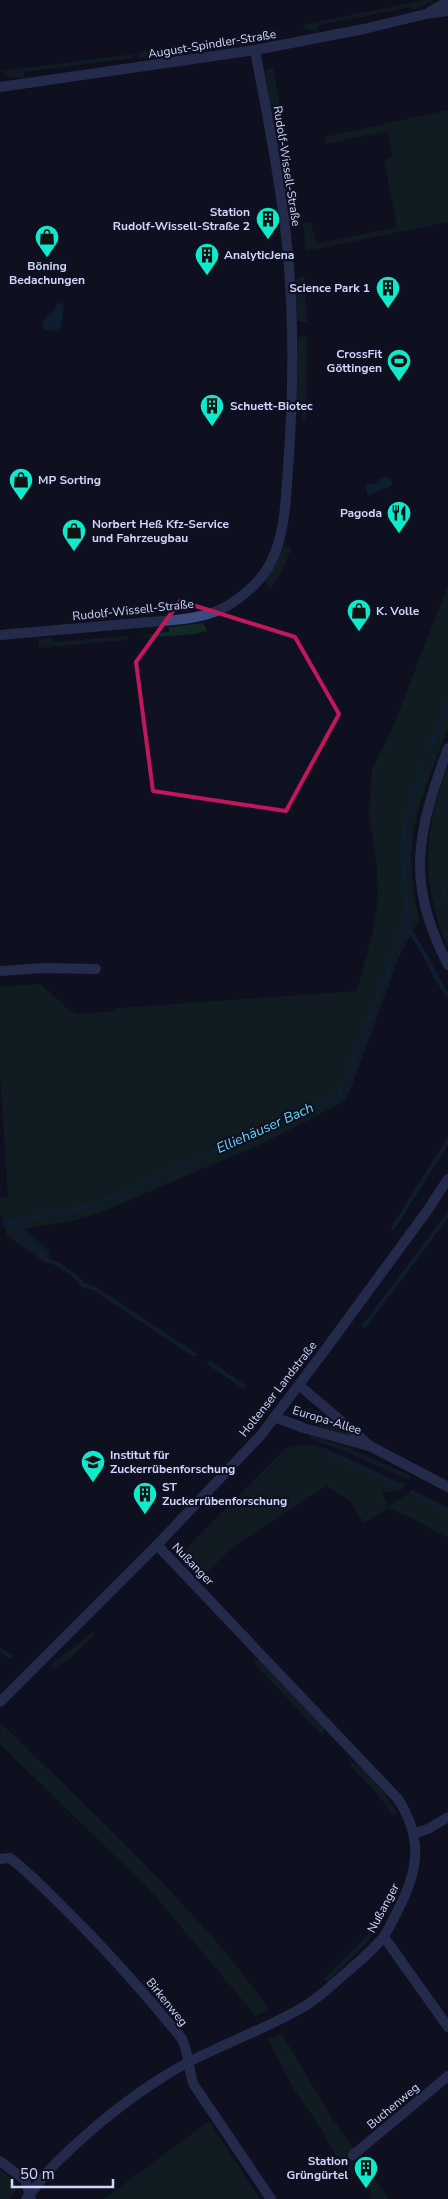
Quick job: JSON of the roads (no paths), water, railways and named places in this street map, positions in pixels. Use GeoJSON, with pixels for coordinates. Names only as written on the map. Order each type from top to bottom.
{"type":"FeatureCollection","features":[{"type":"Feature","properties":{"kind":"street","name":"August-Spindler-Straße"},"geometry":{"type":"LineString","coordinates":[[426,14],[448,2]]}},
{"type":"Feature","properties":{"kind":"street","name":"August-Spindler-Straße"},"geometry":{"type":"LineString","coordinates":[[0,87],[255,50],[448,11]]}},
{"type":"Feature","properties":{"kind":"street","name":"Rudolf-Wissell-Straße"},"geometry":{"type":"LineString","coordinates":[[0,635],[127,624],[210,614],[228,606],[247,591],[270,563],[277,547],[285,502],[290,423],[292,331],[285,226],[255,50]]}},
{"type":"Feature","properties":{"kind":"street"},"geometry":{"type":"LineString","coordinates":[[448,748],[424,819],[419,860],[421,888],[428,920],[448,965]]}},
{"type":"Feature","properties":{"kind":"street"},"geometry":{"type":"LineString","coordinates":[[0,970],[43,968],[96,969]]}},
{"type":"Feature","properties":{"kind":"street","name":"Holtenser Landstraße"},"geometry":{"type":"LineString","coordinates":[[0,1702],[157,1545],[261,1434],[427,1211],[448,1179]]}},
{"type":"Feature","properties":{"kind":"street","name":"Europa-Allee"},"geometry":{"type":"LineString","coordinates":[[298,1385],[372,1447]]}},
{"type":"Feature","properties":{"kind":"street","name":"Europa-Allee"},"geometry":{"type":"LineString","coordinates":[[274,1417],[304,1428],[372,1447],[448,1487]]}},
{"type":"Feature","properties":{"kind":"street","name":"Nußanger"},"geometry":{"type":"LineString","coordinates":[[29,2197],[58,2160],[112,2112],[188,2062],[306,2005],[327,1990],[384,1937],[414,1874],[416,1852],[413,1834],[406,1811],[398,1799],[157,1545]]}},
{"type":"Feature","properties":{"kind":"street"},"geometry":{"type":"LineString","coordinates":[[413,1834],[428,1829],[448,1817]]}},
{"type":"Feature","properties":{"kind":"street","name":"Birkenweg"},"geometry":{"type":"LineString","coordinates":[[0,1859],[10,1858],[20,1865],[110,1955],[182,2039],[186,2048],[194,2085],[271,2199]]}},
{"type":"Feature","properties":{"kind":"street"},"geometry":{"type":"LineString","coordinates":[[384,1937],[448,2027]]}},
{"type":"Feature","properties":{"kind":"street","name":"Buchenweg"},"geometry":{"type":"LineString","coordinates":[[353,2155],[448,2076]]}},
{"type":"Feature","properties":{"kind":"street"},"geometry":{"type":"LineString","coordinates":[[0,2161],[24,2180],[29,2197]]}},
{"type":"Feature","properties":{"kind":"water"},"geometry":{"type":"Polygon","coordinates":[[[59,303],[64,306],[61,327],[56,331],[46,330],[42,326],[43,322],[53,311],[56,304],[59,303]]]}},
{"type":"Feature","properties":{"kind":"water"},"geometry":{"type":"Polygon","coordinates":[[[383,477],[388,477],[392,482],[391,486],[370,495],[366,493],[367,483],[374,484],[383,477]]]}},
{"type":"Feature","properties":{"kind":"waterway"},"geometry":{"type":"LineString","coordinates":[[429,751],[448,701]]}},
{"type":"Feature","properties":{"kind":"waterway"},"geometry":{"type":"LineString","coordinates":[[408,919],[402,851],[406,817],[423,767]]}},
{"type":"Feature","properties":{"kind":"waterway","name":"Elliehäuser Bach"},"geometry":{"type":"LineString","coordinates":[[435,904],[440,902],[448,885]]}},
{"type":"Feature","properties":{"kind":"waterway","name":"Elliehäuser Bach"},"geometry":{"type":"LineString","coordinates":[[5,1224],[94,1205],[339,1095],[389,969],[390,958],[399,934],[406,928],[412,913]]}},
{"type":"Feature","properties":{"kind":"waterway"},"geometry":{"type":"LineString","coordinates":[[406,928],[413,935],[448,996]]}},
{"type":"Feature","properties":{"kind":"waterway"},"geometry":{"type":"LineString","coordinates":[[393,1228],[448,1141]]}},
{"type":"Feature","properties":{"kind":"waterway"},"geometry":{"type":"LineString","coordinates":[[364,1326],[448,1215]]}},
{"type":"Feature","properties":{"kind":"waterway"},"geometry":{"type":"LineString","coordinates":[[10,1223],[48,1261],[62,1267],[83,1285],[94,1288],[195,1355]]}},
{"type":"Feature","properties":{"kind":"waterway"},"geometry":{"type":"LineString","coordinates":[[209,1363],[243,1386]]}},
{"type":"Feature","properties":{"kind":"waterway"},"geometry":{"type":"LineString","coordinates":[[325,1451],[399,1486]]}},
{"type":"Feature","properties":{"kind":"waterway"},"geometry":{"type":"LineString","coordinates":[[412,1492],[448,1512]]}},
{"type":"Feature","properties":{"kind":"waterway"},"geometry":{"type":"LineString","coordinates":[[0,1650],[10,1656]]}},
{"type":"Feature","properties":{"kind":"place","name":"Station Rudolf-Wissell-Straße 2"},"geometry":{"type":"Point","coordinates":[268,240]}},
{"type":"Feature","properties":{"kind":"place","name":"Böning Bedachungen"},"geometry":{"type":"Point","coordinates":[47,258]}},
{"type":"Feature","properties":{"kind":"place","name":"AnalyticJena"},"geometry":{"type":"Point","coordinates":[207,276]}},
{"type":"Feature","properties":{"kind":"place","name":"Science Park 1"},"geometry":{"type":"Point","coordinates":[388,309]}},
{"type":"Feature","properties":{"kind":"place","name":"CrossFit Göttingen"},"geometry":{"type":"Point","coordinates":[399,382]}},
{"type":"Feature","properties":{"kind":"place","name":"Schuett-Biotec"},"geometry":{"type":"Point","coordinates":[212,427]}},
{"type":"Feature","properties":{"kind":"place","name":"MP Sorting"},"geometry":{"type":"Point","coordinates":[21,501]}},
{"type":"Feature","properties":{"kind":"place","name":"Pagoda"},"geometry":{"type":"Point","coordinates":[399,534]}},
{"type":"Feature","properties":{"kind":"place","name":"Norbert Heß Kfz-Service und Fahrzeugbau"},"geometry":{"type":"Point","coordinates":[74,552]}},
{"type":"Feature","properties":{"kind":"place","name":"K. Volle"},"geometry":{"type":"Point","coordinates":[359,632]}},
{"type":"Feature","properties":{"kind":"place","name":"Institut für Zuckerrübenforschung"},"geometry":{"type":"Point","coordinates":[93,1483]}},
{"type":"Feature","properties":{"kind":"place","name":"ST Zuckerrübenforschung"},"geometry":{"type":"Point","coordinates":[145,1515]}},
{"type":"Feature","properties":{"kind":"place","name":"Station Grüngürtel"},"geometry":{"type":"Point","coordinates":[366,2189]}}]}
